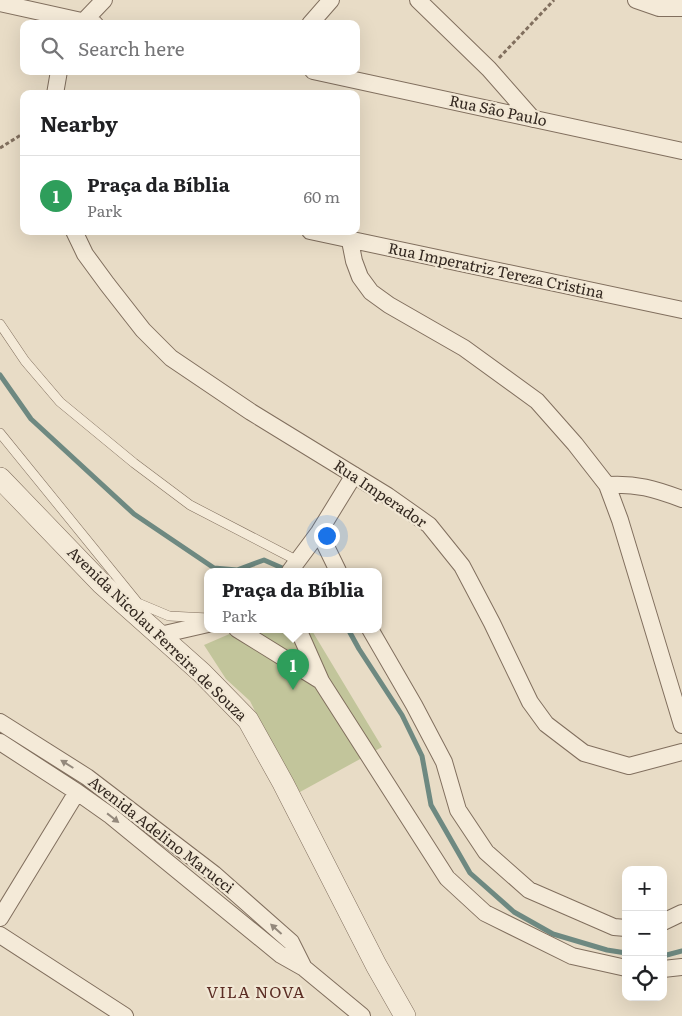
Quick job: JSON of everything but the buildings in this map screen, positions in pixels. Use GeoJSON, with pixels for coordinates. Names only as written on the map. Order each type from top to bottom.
{"type":"FeatureCollection","features":[{"type":"Feature","properties":{"kind":"street"},"geometry":{"type":"LineString","coordinates":[[88,20],[104,0]]}},
{"type":"Feature","properties":{"kind":"street"},"geometry":{"type":"LineString","coordinates":[[314,20],[331,0]]}},
{"type":"Feature","properties":{"kind":"street"},"geometry":{"type":"LineString","coordinates":[[418,0],[489,69],[533,119]]}},
{"type":"Feature","properties":{"kind":"street"},"geometry":{"type":"LineString","coordinates":[[636,0],[659,8],[682,8]]}},
{"type":"Feature","properties":{"kind":"street"},"geometry":{"type":"LineString","coordinates":[[0,3],[73,20]]}},
{"type":"Feature","properties":{"kind":"street"},"geometry":{"type":"LineString","coordinates":[[55,90],[58,75]]}},
{"type":"Feature","properties":{"kind":"street","name":"Rua São Paulo"},"geometry":{"type":"LineString","coordinates":[[331,75],[682,151]]}},
{"type":"Feature","properties":{"kind":"street","name":"Rua Imperador"},"geometry":{"type":"LineString","coordinates":[[76,235],[85,254],[107,284],[143,330],[171,358],[250,412],[388,496],[429,526],[462,566],[530,702],[546,724],[584,753],[629,766],[682,752]]}},
{"type":"Feature","properties":{"kind":"street","name":"Rua Imperatriz Tereza Cristina"},"geometry":{"type":"LineString","coordinates":[[326,235],[682,310]]}},
{"type":"Feature","properties":{"kind":"street"},"geometry":{"type":"LineString","coordinates":[[350,241],[360,277],[371,292],[464,348],[537,401],[607,484],[620,520],[682,725]]}},
{"type":"Feature","properties":{"kind":"street"},"geometry":{"type":"LineString","coordinates":[[294,566],[319,532],[354,475]]}},
{"type":"Feature","properties":{"kind":"street","name":"Avenida Nicolau Ferreira de Souza"},"geometry":{"type":"LineString","coordinates":[[0,478],[102,584],[202,673],[248,720],[288,792],[376,965],[405,1016]]}},
{"type":"Feature","properties":{"kind":"street"},"geometry":{"type":"LineString","coordinates":[[607,484],[628,484],[647,487],[682,499]]}},
{"type":"Feature","properties":{"kind":"street"},"geometry":{"type":"LineString","coordinates":[[319,532],[337,568]]}},
{"type":"Feature","properties":{"kind":"street"},"geometry":{"type":"LineString","coordinates":[[160,635],[204,625]]}},
{"type":"Feature","properties":{"kind":"street"},"geometry":{"type":"LineString","coordinates":[[243,633],[321,681]]}},
{"type":"Feature","properties":{"kind":"street"},"geometry":{"type":"LineString","coordinates":[[300,633],[321,681],[446,878],[485,913],[572,956],[622,967]]}},
{"type":"Feature","properties":{"kind":"street"},"geometry":{"type":"LineString","coordinates":[[372,633],[444,762],[458,810],[486,852],[529,890],[614,927],[622,928]]}},
{"type":"Feature","properties":{"kind":"street","name":"Avenida Adelino Marucci"},"geometry":{"type":"LineString","coordinates":[[0,722],[87,777],[214,874],[291,942],[304,968]]}},
{"type":"Feature","properties":{"kind":"street","name":"Avenida Adelino Marucci"},"geometry":{"type":"LineString","coordinates":[[0,742],[111,816],[281,955],[304,968],[362,1016]]}},
{"type":"Feature","properties":{"kind":"street"},"geometry":{"type":"LineString","coordinates":[[0,918],[77,792]]}},
{"type":"Feature","properties":{"kind":"street"},"geometry":{"type":"LineString","coordinates":[[667,920],[682,913]]}},
{"type":"Feature","properties":{"kind":"street"},"geometry":{"type":"LineString","coordinates":[[0,936],[125,1016]]}},
{"type":"Feature","properties":{"kind":"street"},"geometry":{"type":"LineString","coordinates":[[667,969],[682,967]]}},
{"type":"Feature","properties":{"kind":"lane"},"geometry":{"type":"LineString","coordinates":[[0,324],[25,361],[60,402],[134,463],[190,505],[294,566]]}},
{"type":"Feature","properties":{"kind":"lane"},"geometry":{"type":"LineString","coordinates":[[0,433],[138,603],[169,616],[204,618]]}},
{"type":"Feature","properties":{"kind":"path"},"geometry":{"type":"LineString","coordinates":[[489,69],[554,0]]}},
{"type":"Feature","properties":{"kind":"path"},"geometry":{"type":"LineString","coordinates":[[0,148],[20,136]]}},
{"type":"Feature","properties":{"kind":"green space"},"geometry":{"type":"Polygon","coordinates":[[[232,633],[313,633],[382,747],[300,792],[269,739],[250,701],[226,679],[204,645],[232,633]]]}},
{"type":"Feature","properties":{"kind":"waterway"},"geometry":{"type":"LineString","coordinates":[[0,375],[31,419],[134,514],[214,568]]}},
{"type":"Feature","properties":{"kind":"waterway"},"geometry":{"type":"LineString","coordinates":[[242,568],[264,560],[282,568]]}},
{"type":"Feature","properties":{"kind":"waterway"},"geometry":{"type":"LineString","coordinates":[[350,633],[402,715],[422,756],[431,805],[470,873],[514,912],[553,934],[607,950],[622,952]]}},
{"type":"Feature","properties":{"kind":"waterway"},"geometry":{"type":"LineString","coordinates":[[667,955],[682,951]]}},
{"type":"Feature","properties":{"kind":"place","name":"Praça da Bíblia"},"geometry":{"type":"Point","coordinates":[293,690]}},
{"type":"Feature","properties":{"kind":"district","name":"VILA NOVA"},"geometry":{"type":"Point","coordinates":[256,992]}}]}
